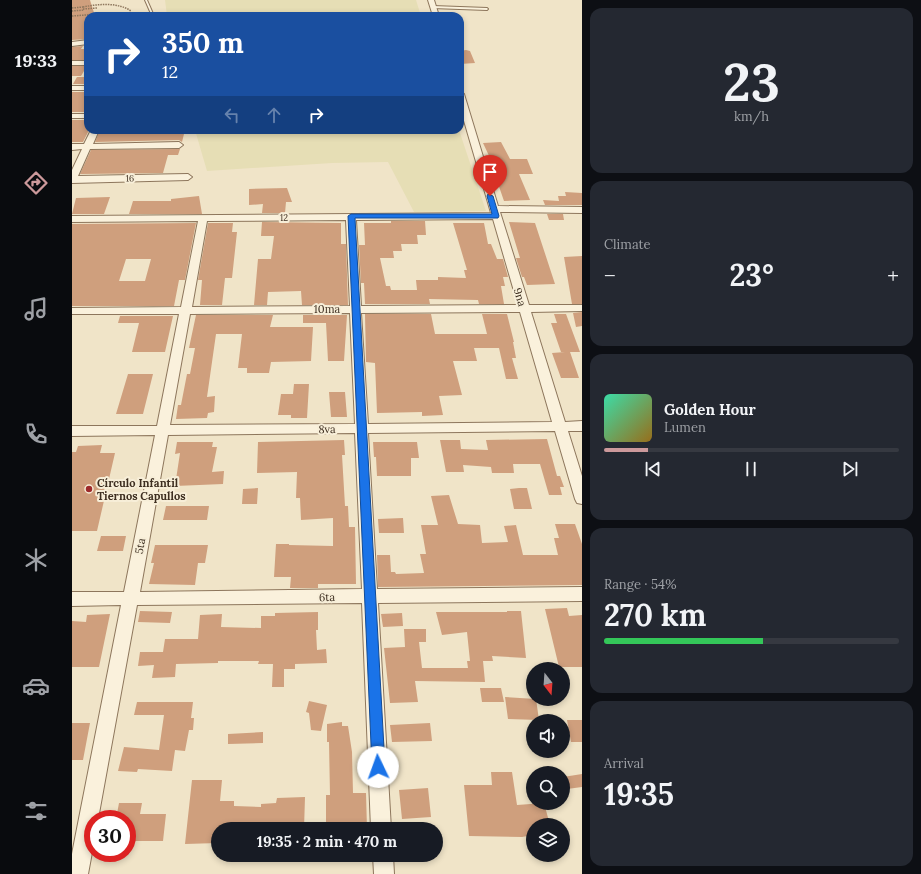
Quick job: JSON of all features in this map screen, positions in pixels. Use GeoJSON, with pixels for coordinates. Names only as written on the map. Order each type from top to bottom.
{"type":"FeatureCollection","features":[{"type":"Feature","properties":{"kind":"street"},"geometry":{"type":"LineString","coordinates":[[431,0],[434,12]]}},
{"type":"Feature","properties":{"kind":"street"},"geometry":{"type":"LineString","coordinates":[[72,44],[84,42]]}},
{"type":"Feature","properties":{"kind":"street"},"geometry":{"type":"LineString","coordinates":[[72,63],[84,63]]}},
{"type":"Feature","properties":{"kind":"street"},"geometry":{"type":"LineString","coordinates":[[72,88],[84,88]]}},
{"type":"Feature","properties":{"kind":"street","name":"9na"},"geometry":{"type":"LineString","coordinates":[[464,107],[582,499]]}},
{"type":"Feature","properties":{"kind":"street"},"geometry":{"type":"LineString","coordinates":[[72,116],[84,116]]}},
{"type":"Feature","properties":{"kind":"street"},"geometry":{"type":"LineString","coordinates":[[72,179],[93,134]]}},
{"type":"Feature","properties":{"kind":"street"},"geometry":{"type":"LineString","coordinates":[[72,147],[179,146]]}},
{"type":"Feature","properties":{"kind":"street","name":"16"},"geometry":{"type":"LineString","coordinates":[[72,179],[188,177]]}},
{"type":"Feature","properties":{"kind":"street","name":"12"},"geometry":{"type":"LineString","coordinates":[[72,219],[351,216],[582,210]]}},
{"type":"Feature","properties":{"kind":"street"},"geometry":{"type":"LineString","coordinates":[[351,216],[381,822]]}},
{"type":"Feature","properties":{"kind":"street","name":"5ta"},"geometry":{"type":"LineString","coordinates":[[78,874],[203,218]]}},
{"type":"Feature","properties":{"kind":"street","name":"10ma"},"geometry":{"type":"LineString","coordinates":[[72,311],[582,308]]}},
{"type":"Feature","properties":{"kind":"street","name":"8va"},"geometry":{"type":"LineString","coordinates":[[72,431],[582,426]]}},
{"type":"Feature","properties":{"kind":"street","name":"6ta"},"geometry":{"type":"LineString","coordinates":[[72,599],[582,594]]}},
{"type":"Feature","properties":{"kind":"street"},"geometry":{"type":"LineString","coordinates":[[383,862],[384,874]]}},
{"type":"Feature","properties":{"kind":"lane"},"geometry":{"type":"LineString","coordinates":[[146,0],[151,12]]}},
{"type":"Feature","properties":{"kind":"lane"},"geometry":{"type":"LineString","coordinates":[[433,8],[487,10]]}},
{"type":"Feature","properties":{"kind":"path"},"geometry":{"type":"LineString","coordinates":[[72,11],[83,8],[119,5],[127,7],[131,11]]}},
{"type":"Feature","properties":{"kind":"path"},"geometry":{"type":"LineString","coordinates":[[72,8],[97,8]]}},
{"type":"Feature","properties":{"kind":"path"},"geometry":{"type":"LineString","coordinates":[[72,16],[84,15]]}},
{"type":"Feature","properties":{"kind":"shaded area"},"geometry":{"type":"Polygon","coordinates":[[[165,0],[416,0],[420,12],[166,12],[165,0]]]}},
{"type":"Feature","properties":{"kind":"shaded area"},"geometry":{"type":"Polygon","coordinates":[[[196,134],[460,134],[486,211],[414,212],[388,162],[332,163],[207,171],[196,134]]]}},
{"type":"Feature","properties":{"kind":"building"},"geometry":{"type":"Polygon","coordinates":[[[72,0],[90,0],[94,12],[84,12],[84,39],[72,40],[72,0]]]}},
{"type":"Feature","properties":{"kind":"building"},"geometry":{"type":"Polygon","coordinates":[[[83,46],[81,49],[84,49],[84,60],[72,60],[72,47],[83,46]]]}},
{"type":"Feature","properties":{"kind":"building"},"geometry":{"type":"Polygon","coordinates":[[[464,50],[470,51],[475,63],[464,64],[464,50]]]}},
{"type":"Feature","properties":{"kind":"building"},"geometry":{"type":"Polygon","coordinates":[[[72,66],[84,66],[84,71],[81,76],[72,76],[72,66]]]}},
{"type":"Feature","properties":{"kind":"building"},"geometry":{"type":"Polygon","coordinates":[[[77,77],[84,77],[84,84],[73,84],[77,77]]]}},
{"type":"Feature","properties":{"kind":"building"},"geometry":{"type":"Polygon","coordinates":[[[72,92],[84,92],[84,112],[72,112],[72,92]]]}},
{"type":"Feature","properties":{"kind":"building"},"geometry":{"type":"Polygon","coordinates":[[[72,120],[84,120],[84,134],[87,134],[83,142],[72,142],[72,120]]]}},
{"type":"Feature","properties":{"kind":"building"},"geometry":{"type":"Polygon","coordinates":[[[98,134],[184,134],[182,142],[179,140],[95,142],[98,134]]]}},
{"type":"Feature","properties":{"kind":"building"},"geometry":{"type":"Polygon","coordinates":[[[501,142],[510,159],[527,159],[533,174],[519,174],[530,200],[504,201],[495,175],[487,160],[491,160],[483,143],[501,142]]]}},
{"type":"Feature","properties":{"kind":"building"},"geometry":{"type":"Polygon","coordinates":[[[180,149],[178,155],[168,155],[163,173],[80,174],[91,150],[180,149]]]}},
{"type":"Feature","properties":{"kind":"building"},"geometry":{"type":"Polygon","coordinates":[[[287,188],[292,202],[286,202],[285,213],[262,213],[263,204],[249,205],[249,189],[287,188]]]}},
{"type":"Feature","properties":{"kind":"building"},"geometry":{"type":"Polygon","coordinates":[[[565,192],[582,193],[582,205],[545,205],[543,200],[559,201],[558,196],[566,196],[565,192]]]}},
{"type":"Feature","properties":{"kind":"building"},"geometry":{"type":"Polygon","coordinates":[[[199,196],[202,214],[129,214],[133,201],[171,201],[171,199],[199,196]]]}},
{"type":"Feature","properties":{"kind":"building"},"geometry":{"type":"Polygon","coordinates":[[[110,197],[104,214],[72,214],[76,198],[110,197]]]}},
{"type":"Feature","properties":{"kind":"building"},"geometry":{"type":"Polygon","coordinates":[[[547,214],[563,214],[564,220],[549,220],[547,214]]]}},
{"type":"Feature","properties":{"kind":"building"},"geometry":{"type":"Polygon","coordinates":[[[391,221],[425,221],[426,235],[417,235],[418,244],[401,244],[402,251],[393,251],[394,258],[380,258],[386,286],[390,286],[391,290],[417,290],[416,280],[438,280],[438,277],[466,278],[464,270],[467,270],[453,223],[484,223],[488,244],[491,244],[497,259],[503,259],[508,277],[503,277],[505,286],[501,286],[504,304],[479,304],[478,300],[429,299],[430,304],[365,304],[364,283],[361,283],[359,245],[365,245],[364,223],[391,223],[391,221]]]}},
{"type":"Feature","properties":{"kind":"building"},"geometry":{"type":"Polygon","coordinates":[[[262,222],[341,223],[341,244],[346,244],[348,305],[302,305],[301,291],[268,292],[267,305],[254,305],[258,259],[271,259],[274,236],[261,236],[262,222]]]}},
{"type":"Feature","properties":{"kind":"building"},"geometry":{"type":"Polygon","coordinates":[[[509,222],[535,223],[555,284],[527,285],[524,277],[522,277],[516,258],[520,258],[509,222]]]}},
{"type":"Feature","properties":{"kind":"building"},"geometry":{"type":"Polygon","coordinates":[[[196,223],[185,280],[179,280],[174,306],[72,306],[72,224],[196,223]],[[126,259],[119,281],[145,281],[151,259],[126,259]]]}},
{"type":"Feature","properties":{"kind":"building"},"geometry":{"type":"Polygon","coordinates":[[[208,223],[233,223],[232,232],[237,232],[232,278],[225,278],[222,305],[200,305],[202,280],[198,280],[208,223]]]}},
{"type":"Feature","properties":{"kind":"building"},"geometry":{"type":"Polygon","coordinates":[[[582,256],[582,304],[572,304],[564,257],[582,256]]]}},
{"type":"Feature","properties":{"kind":"building"},"geometry":{"type":"Polygon","coordinates":[[[582,312],[582,326],[576,327],[573,313],[582,312]]]}},
{"type":"Feature","properties":{"kind":"building"},"geometry":{"type":"Polygon","coordinates":[[[365,314],[431,314],[435,334],[487,334],[482,314],[507,314],[514,342],[516,358],[512,358],[518,379],[506,379],[499,348],[474,348],[477,361],[453,361],[462,395],[439,396],[443,415],[422,416],[422,412],[377,413],[375,363],[366,362],[365,314]]]}},
{"type":"Feature","properties":{"kind":"building"},"geometry":{"type":"Polygon","coordinates":[[[554,314],[566,314],[580,352],[570,352],[579,378],[561,378],[552,353],[565,352],[561,352],[551,323],[557,323],[554,314]]]}},
{"type":"Feature","properties":{"kind":"building"},"geometry":{"type":"Polygon","coordinates":[[[196,315],[273,315],[270,327],[313,327],[311,361],[271,362],[269,373],[247,373],[247,368],[238,368],[242,334],[216,334],[207,397],[215,396],[214,412],[208,413],[207,418],[176,419],[178,405],[181,405],[187,374],[190,374],[195,348],[189,348],[196,315]]]}},
{"type":"Feature","properties":{"kind":"building"},"geometry":{"type":"Polygon","coordinates":[[[303,315],[347,315],[344,361],[328,361],[326,323],[303,323],[303,315]]]}},
{"type":"Feature","properties":{"kind":"building"},"geometry":{"type":"Polygon","coordinates":[[[120,316],[173,316],[165,352],[132,352],[139,323],[118,323],[120,316]]]}},
{"type":"Feature","properties":{"kind":"building"},"geometry":{"type":"Polygon","coordinates":[[[128,374],[153,374],[143,414],[116,414],[128,374]]]}},
{"type":"Feature","properties":{"kind":"building"},"geometry":{"type":"Polygon","coordinates":[[[294,384],[309,384],[307,418],[291,418],[291,415],[278,415],[281,394],[293,394],[294,384]]]}},
{"type":"Feature","properties":{"kind":"building"},"geometry":{"type":"Polygon","coordinates":[[[329,392],[345,392],[347,417],[331,417],[329,392]]]}},
{"type":"Feature","properties":{"kind":"building"},"geometry":{"type":"Polygon","coordinates":[[[547,439],[557,476],[560,476],[564,487],[560,487],[562,495],[549,495],[540,464],[513,464],[514,473],[492,473],[491,467],[463,465],[464,472],[446,472],[440,440],[460,440],[461,449],[488,450],[486,440],[547,439]]]}},
{"type":"Feature","properties":{"kind":"building"},"geometry":{"type":"Polygon","coordinates":[[[344,440],[345,455],[342,455],[345,506],[348,506],[349,527],[355,527],[356,584],[318,584],[318,588],[290,588],[291,577],[274,577],[276,544],[333,546],[333,518],[301,520],[300,498],[296,498],[297,472],[257,473],[258,442],[344,440]]]}},
{"type":"Feature","properties":{"kind":"building"},"geometry":{"type":"Polygon","coordinates":[[[177,442],[213,442],[212,447],[217,447],[212,472],[224,471],[223,484],[175,486],[180,453],[175,454],[177,442]]]}},
{"type":"Feature","properties":{"kind":"building"},"geometry":{"type":"Polygon","coordinates":[[[373,442],[417,442],[419,458],[411,458],[411,476],[377,476],[376,457],[374,457],[373,442]]]}},
{"type":"Feature","properties":{"kind":"building","name":"Círculo Infantil Tiernos Capullos"},"geometry":{"type":"Polygon","coordinates":[[[102,445],[100,453],[115,453],[97,531],[72,531],[72,452],[76,452],[78,446],[102,445]]]}},
{"type":"Feature","properties":{"kind":"building"},"geometry":{"type":"Polygon","coordinates":[[[258,488],[257,504],[242,504],[243,489],[258,488]]]}},
{"type":"Feature","properties":{"kind":"building"},"geometry":{"type":"Polygon","coordinates":[[[527,488],[532,509],[514,509],[510,489],[527,488]]]}},
{"type":"Feature","properties":{"kind":"building"},"geometry":{"type":"Polygon","coordinates":[[[449,495],[458,524],[480,525],[482,543],[508,542],[504,526],[516,525],[523,555],[558,555],[554,538],[559,538],[555,524],[575,524],[582,544],[582,585],[378,587],[377,555],[390,555],[391,572],[395,572],[396,574],[424,573],[420,554],[426,554],[421,525],[438,525],[431,496],[449,495]]]}},
{"type":"Feature","properties":{"kind":"building"},"geometry":{"type":"Polygon","coordinates":[[[166,506],[209,506],[207,520],[163,520],[166,506]]]}},
{"type":"Feature","properties":{"kind":"building"},"geometry":{"type":"Polygon","coordinates":[[[403,518],[404,533],[379,533],[378,519],[403,518]]]}},
{"type":"Feature","properties":{"kind":"building"},"geometry":{"type":"Polygon","coordinates":[[[101,536],[126,536],[123,551],[97,551],[101,536]]]}},
{"type":"Feature","properties":{"kind":"building"},"geometry":{"type":"Polygon","coordinates":[[[155,545],[208,545],[205,563],[198,563],[195,585],[149,584],[154,563],[151,563],[155,545]]]}},
{"type":"Feature","properties":{"kind":"building"},"geometry":{"type":"Polygon","coordinates":[[[567,608],[569,616],[582,615],[582,667],[570,667],[570,662],[558,662],[545,609],[567,608]]]}},
{"type":"Feature","properties":{"kind":"building"},"geometry":{"type":"Polygon","coordinates":[[[140,611],[172,612],[170,623],[138,622],[140,611]]]}},
{"type":"Feature","properties":{"kind":"building"},"geometry":{"type":"Polygon","coordinates":[[[521,611],[526,658],[492,656],[493,661],[483,661],[485,682],[415,681],[418,702],[390,703],[384,648],[405,647],[404,629],[426,629],[426,642],[419,642],[422,668],[468,668],[467,661],[470,661],[467,632],[442,635],[436,612],[521,611]]]}},
{"type":"Feature","properties":{"kind":"building"},"geometry":{"type":"Polygon","coordinates":[[[318,612],[318,630],[316,630],[317,650],[326,649],[327,663],[295,664],[295,669],[284,669],[284,687],[272,687],[273,664],[258,664],[259,661],[218,661],[218,663],[176,664],[175,677],[152,678],[154,665],[138,666],[140,652],[163,652],[165,639],[198,639],[200,615],[222,614],[221,627],[261,628],[261,616],[275,616],[275,613],[318,612]]]}},
{"type":"Feature","properties":{"kind":"building"},"geometry":{"type":"Polygon","coordinates":[[[402,613],[403,626],[383,627],[381,614],[402,613]]]}},
{"type":"Feature","properties":{"kind":"building"},"geometry":{"type":"Polygon","coordinates":[[[110,614],[99,667],[72,667],[72,621],[86,622],[87,615],[110,614]]]}},
{"type":"Feature","properties":{"kind":"building"},"geometry":{"type":"Polygon","coordinates":[[[480,688],[501,688],[504,702],[482,702],[480,688]]]}},
{"type":"Feature","properties":{"kind":"building"},"geometry":{"type":"Polygon","coordinates":[[[505,697],[526,698],[526,706],[537,706],[538,714],[526,714],[526,720],[508,719],[505,697]]]}},
{"type":"Feature","properties":{"kind":"building"},"geometry":{"type":"Polygon","coordinates":[[[309,701],[327,705],[321,731],[311,730],[309,713],[306,712],[309,701]]]}},
{"type":"Feature","properties":{"kind":"building"},"geometry":{"type":"Polygon","coordinates":[[[137,702],[193,702],[191,718],[194,718],[193,730],[189,730],[185,751],[175,750],[172,771],[138,769],[137,772],[118,771],[124,747],[159,750],[164,715],[134,715],[137,702]]]}},
{"type":"Feature","properties":{"kind":"building"},"geometry":{"type":"Polygon","coordinates":[[[570,720],[582,720],[582,742],[571,742],[570,720]]]}},
{"type":"Feature","properties":{"kind":"building"},"geometry":{"type":"Polygon","coordinates":[[[342,722],[342,726],[348,726],[352,752],[353,793],[366,793],[367,822],[326,822],[326,795],[330,795],[329,742],[327,742],[327,724],[342,722]]]}},
{"type":"Feature","properties":{"kind":"building"},"geometry":{"type":"Polygon","coordinates":[[[72,723],[90,723],[83,760],[72,760],[72,723]]]}},
{"type":"Feature","properties":{"kind":"building"},"geometry":{"type":"Polygon","coordinates":[[[430,723],[432,741],[392,742],[390,725],[430,723]]]}},
{"type":"Feature","properties":{"kind":"building"},"geometry":{"type":"Polygon","coordinates":[[[263,732],[263,743],[228,744],[228,734],[263,732]]]}},
{"type":"Feature","properties":{"kind":"building"},"geometry":{"type":"Polygon","coordinates":[[[491,772],[512,772],[517,805],[526,804],[526,810],[546,810],[548,818],[526,818],[526,836],[469,836],[464,785],[492,785],[491,772]]]}},
{"type":"Feature","properties":{"kind":"building"},"geometry":{"type":"Polygon","coordinates":[[[582,774],[582,787],[570,789],[570,776],[582,774]]]}},
{"type":"Feature","properties":{"kind":"building"},"geometry":{"type":"Polygon","coordinates":[[[192,780],[222,780],[220,801],[234,801],[234,806],[261,807],[261,804],[276,803],[277,798],[305,797],[304,822],[211,822],[211,843],[185,844],[192,780]]]}},
{"type":"Feature","properties":{"kind":"building"},"geometry":{"type":"Polygon","coordinates":[[[428,788],[431,817],[402,819],[399,790],[428,788]]]}},
{"type":"Feature","properties":{"kind":"building"},"geometry":{"type":"Polygon","coordinates":[[[119,803],[142,803],[140,814],[166,814],[163,841],[136,841],[136,810],[118,810],[119,803]]]}},
{"type":"Feature","properties":{"kind":"place","name":"Círculo Infantil Tiernos Capullos"},"geometry":{"type":"Point","coordinates":[89,489]}},
{"type":"Feature","properties":{"kind":"route"},"geometry":{"type":"LineString","coordinates":[[378,767],[351,216],[496,216],[490,196]]}}]}
